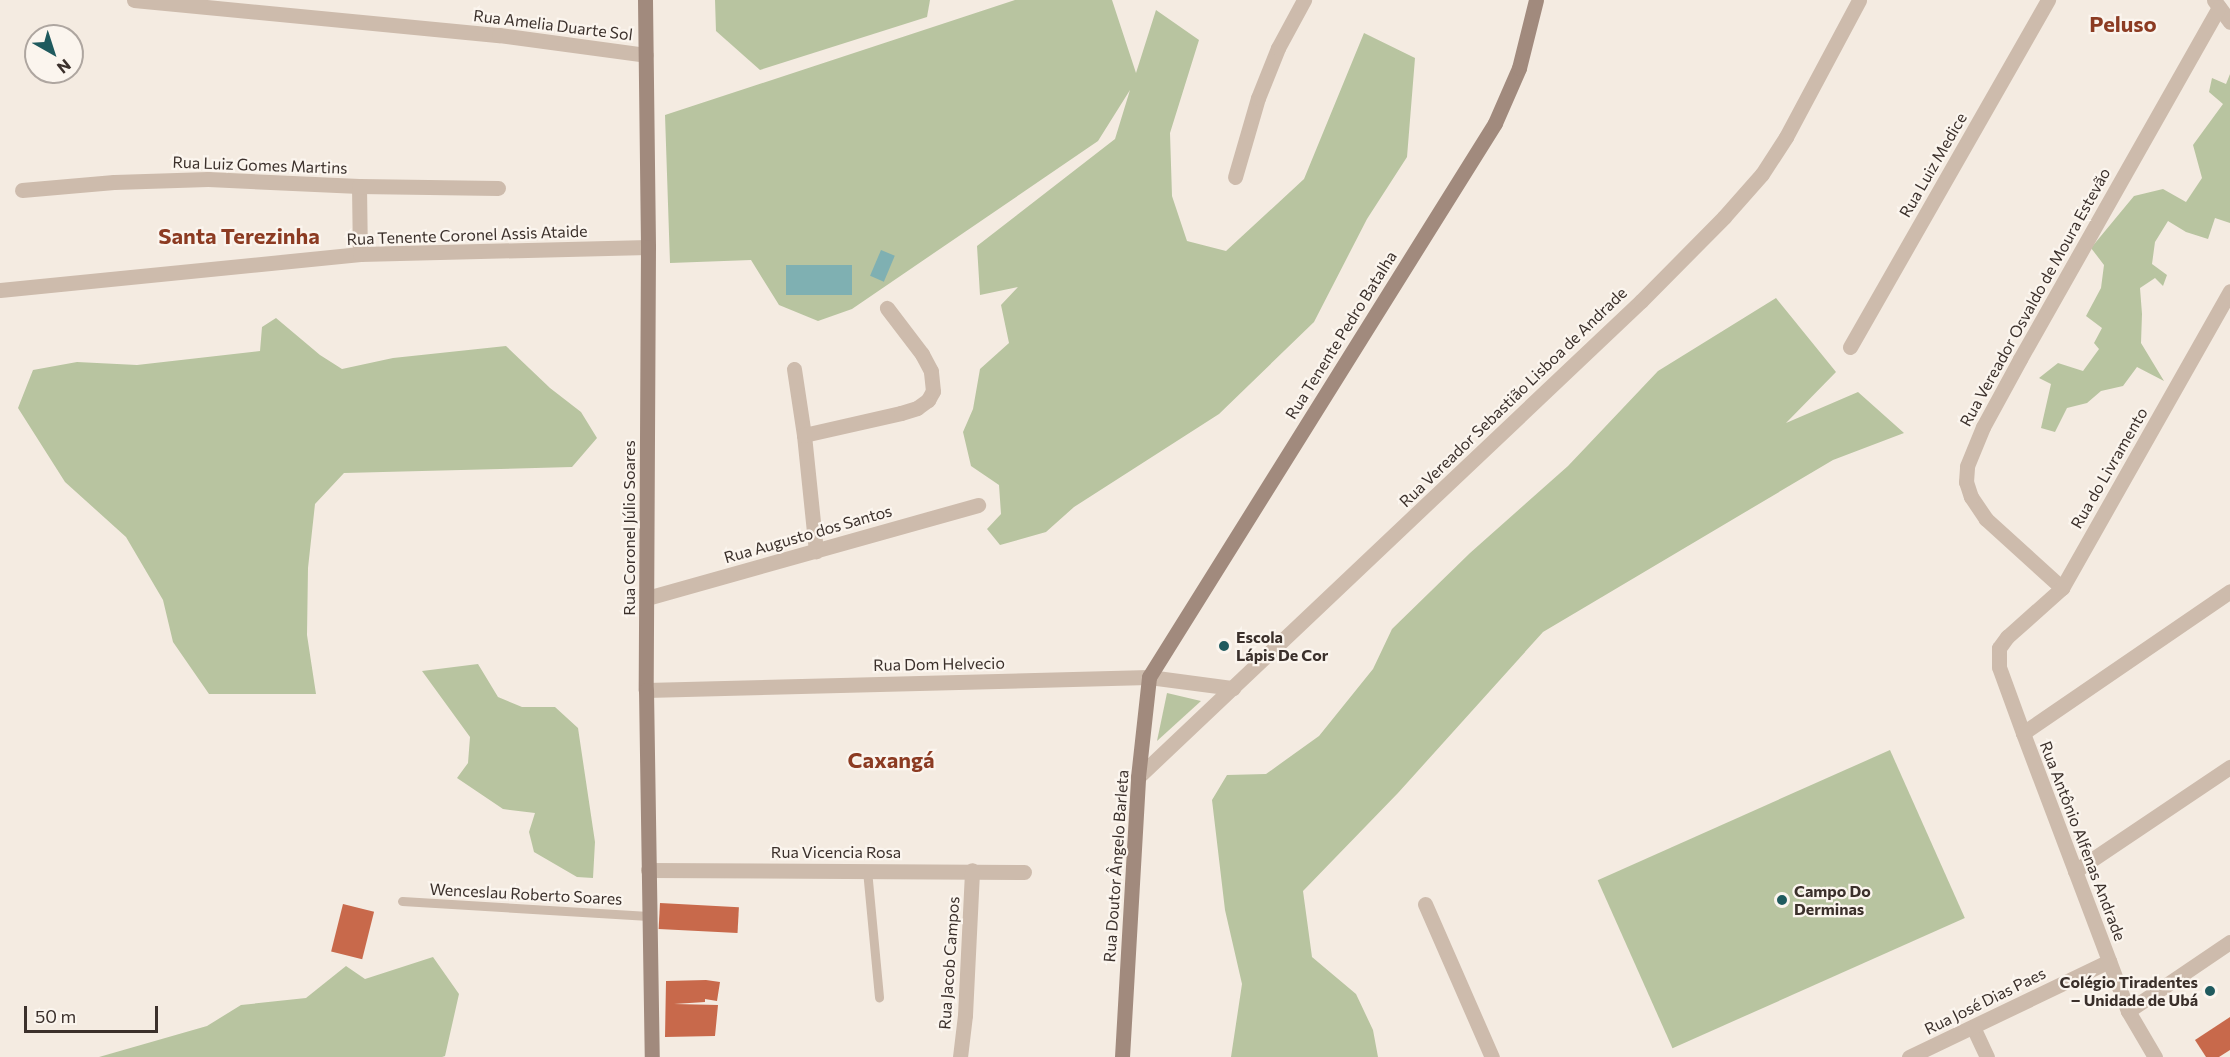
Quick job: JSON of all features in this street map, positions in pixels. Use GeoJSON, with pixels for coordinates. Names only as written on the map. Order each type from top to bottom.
{"type":"FeatureCollection","features":[{"type":"Feature","properties":{"kind":"street","name":"Rua Amelia Duarte Sol"},"geometry":{"type":"LineString","coordinates":[[134,0],[499,36],[646,55]]}},
{"type":"Feature","properties":{"kind":"street","name":"Rua Coronel Júlio Soares"},"geometry":{"type":"LineString","coordinates":[[645,0],[648,248],[646,690],[652,1057]]}},
{"type":"Feature","properties":{"kind":"street"},"geometry":{"type":"LineString","coordinates":[[1235,177],[1258,98],[1278,48],[1304,0]]}},
{"type":"Feature","properties":{"kind":"street","name":"Rua Tenente Pedro Batalha"},"geometry":{"type":"LineString","coordinates":[[1149,677],[1495,123],[1519,68],[1536,0]]}},
{"type":"Feature","properties":{"kind":"street","name":"Rua Vereador Sebastião Lisboa de Andrade"},"geometry":{"type":"LineString","coordinates":[[1138,777],[1641,301],[1724,218],[1762,174],[1786,137],[1859,0]]}},
{"type":"Feature","properties":{"kind":"street","name":"Rua Luiz Medice"},"geometry":{"type":"LineString","coordinates":[[1850,347],[2048,0]]}},
{"type":"Feature","properties":{"kind":"street"},"geometry":{"type":"LineString","coordinates":[[2217,3],[2230,22]]}},
{"type":"Feature","properties":{"kind":"street","name":"Rua Vereador Osvaldo de Moura Estevão"},"geometry":{"type":"LineString","coordinates":[[2062,588],[1986,519],[1971,497],[1966,482],[1967,466],[1983,428],[2217,3]]}},
{"type":"Feature","properties":{"kind":"street","name":"Rua Luiz Gomes Martins"},"geometry":{"type":"LineString","coordinates":[[22,190],[114,182],[208,179],[359,186],[498,188]]}},
{"type":"Feature","properties":{"kind":"street"},"geometry":{"type":"LineString","coordinates":[[359,186],[360,254]]}},
{"type":"Feature","properties":{"kind":"street","name":"Rua Tenente Coronel Assis Ataide"},"geometry":{"type":"LineString","coordinates":[[0,290],[360,254],[648,248]]}},
{"type":"Feature","properties":{"kind":"street","name":"Rua do Livramento"},"geometry":{"type":"LineString","coordinates":[[2023,733],[1999,667],[1999,648],[2007,636],[2062,588],[2230,291]]}},
{"type":"Feature","properties":{"kind":"street"},"geometry":{"type":"LineString","coordinates":[[804,435],[901,413],[917,408],[928,400],[933,391],[931,371],[922,354],[887,308]]}},
{"type":"Feature","properties":{"kind":"street"},"geometry":{"type":"LineString","coordinates":[[794,369],[804,435],[816,551]]}},
{"type":"Feature","properties":{"kind":"street","name":"Rua Augusto dos Santos"},"geometry":{"type":"LineString","coordinates":[[647,598],[978,505]]}},
{"type":"Feature","properties":{"kind":"street","name":"Rua Antônio Alfenas Andrade"},"geometry":{"type":"LineString","coordinates":[[2155,1057],[2128,1011],[2023,733],[2230,591]]}},
{"type":"Feature","properties":{"kind":"street","name":"Rua Dom Helvecio"},"geometry":{"type":"LineString","coordinates":[[646,690],[1149,677],[1233,688]]}},
{"type":"Feature","properties":{"kind":"street","name":"Rua Doutor Ângelo Barleta"},"geometry":{"type":"LineString","coordinates":[[1122,1057],[1138,777],[1149,677]]}},
{"type":"Feature","properties":{"kind":"street"},"geometry":{"type":"LineString","coordinates":[[2075,871],[2230,767]]}},
{"type":"Feature","properties":{"kind":"street","name":"Rua Vicencia Rosa"},"geometry":{"type":"LineString","coordinates":[[648,870],[1024,872]]}},
{"type":"Feature","properties":{"kind":"street","name":"Rua Jacob Campos"},"geometry":{"type":"LineString","coordinates":[[960,1057],[965,1015],[972,870]]}},
{"type":"Feature","properties":{"kind":"street"},"geometry":{"type":"LineString","coordinates":[[1425,904],[1492,1057]]}},
{"type":"Feature","properties":{"kind":"street"},"geometry":{"type":"LineString","coordinates":[[2128,1011],[2230,942]]}},
{"type":"Feature","properties":{"kind":"street","name":"Rua José Dias Paes"},"geometry":{"type":"LineString","coordinates":[[1909,1057],[2109,961]]}},
{"type":"Feature","properties":{"kind":"street"},"geometry":{"type":"LineString","coordinates":[[1973,1027],[1987,1057]]}},
{"type":"Feature","properties":{"kind":"lane"},"geometry":{"type":"LineString","coordinates":[[867,870],[879,997]]}},
{"type":"Feature","properties":{"kind":"lane","name":"Wenceslau Roberto Soares"},"geometry":{"type":"LineString","coordinates":[[402,901],[649,916]]}},
{"type":"Feature","properties":{"kind":"green space"},"geometry":{"type":"Polygon","coordinates":[[[715,0],[930,0],[927,17],[760,70],[716,31],[715,0]]]}},
{"type":"Feature","properties":{"kind":"green space"},"geometry":{"type":"Polygon","coordinates":[[[1015,0],[1112,0],[1136,73],[1156,10],[1199,40],[1170,133],[1172,196],[1187,241],[1226,251],[1304,179],[1364,33],[1415,58],[1407,157],[1367,219],[1314,322],[1219,414],[1074,507],[1046,532],[1000,545],[987,529],[1001,514],[999,485],[971,466],[963,432],[973,409],[980,369],[1009,343],[1001,305],[1018,287],[980,295],[977,246],[1115,139],[1130,90],[1098,141],[852,309],[818,321],[779,305],[751,260],[670,263],[665,115],[1015,0]]]}},
{"type":"Feature","properties":{"kind":"green space"},"geometry":{"type":"Polygon","coordinates":[[[2230,74],[2230,223],[2215,218],[2208,239],[2186,232],[2168,221],[2155,242],[2152,264],[2167,275],[2163,286],[2155,278],[2140,288],[2141,343],[2164,381],[2137,367],[2123,386],[2101,391],[2087,403],[2067,408],[2055,432],[2041,428],[2051,384],[2039,378],[2058,363],[2083,371],[2099,349],[2094,343],[2102,328],[2086,316],[2101,288],[2104,265],[2091,248],[2134,196],[2163,189],[2186,202],[2202,178],[2193,145],[2223,104],[2209,92],[2212,78],[2226,84],[2230,74]]]}},
{"type":"Feature","properties":{"kind":"green space"},"geometry":{"type":"Polygon","coordinates":[[[1776,298],[1836,372],[1786,423],[1858,392],[1904,433],[1833,460],[1543,632],[1398,793],[1303,891],[1312,957],[1356,994],[1373,1030],[1378,1057],[1231,1057],[1242,984],[1225,910],[1212,800],[1227,775],[1266,774],[1319,736],[1373,669],[1392,629],[1470,553],[1568,466],[1658,371],[1776,298]]]}},
{"type":"Feature","properties":{"kind":"green space"},"geometry":{"type":"Polygon","coordinates":[[[276,318],[320,355],[342,369],[393,358],[506,346],[550,388],[581,412],[597,438],[572,467],[344,473],[315,504],[308,568],[307,635],[316,694],[209,694],[173,642],[163,600],[126,537],[65,482],[18,408],[33,370],[77,362],[137,365],[260,351],[262,327],[276,318]]]}},
{"type":"Feature","properties":{"kind":"green space"},"geometry":{"type":"Polygon","coordinates":[[[478,664],[498,697],[522,707],[555,707],[578,728],[595,842],[593,878],[577,877],[534,852],[529,832],[535,813],[503,809],[457,778],[468,763],[470,737],[422,671],[478,664]]]}},
{"type":"Feature","properties":{"kind":"green space"},"geometry":{"type":"Polygon","coordinates":[[[1167,693],[1201,701],[1157,741],[1167,693]]]}},
{"type":"Feature","properties":{"kind":"green space","name":"Campo Do Derminas"},"geometry":{"type":"Polygon","coordinates":[[[1890,750],[1965,918],[1673,1048],[1598,880],[1890,750]]]}},
{"type":"Feature","properties":{"kind":"green space"},"geometry":{"type":"Polygon","coordinates":[[[433,957],[459,994],[445,1056],[442,1057],[99,1057],[207,1026],[241,1005],[306,998],[346,966],[365,979],[433,957]]]}},
{"type":"Feature","properties":{"kind":"water"},"geometry":{"type":"Polygon","coordinates":[[[881,250],[895,256],[884,282],[870,276],[881,250]]]}},
{"type":"Feature","properties":{"kind":"water"},"geometry":{"type":"Polygon","coordinates":[[[786,265],[852,265],[852,295],[786,295],[786,265]]]}},
{"type":"Feature","properties":{"kind":"building"},"geometry":{"type":"Polygon","coordinates":[[[660,903],[739,907],[738,933],[659,929],[660,903]]]}},
{"type":"Feature","properties":{"kind":"building"},"geometry":{"type":"Polygon","coordinates":[[[343,904],[374,912],[362,959],[331,952],[343,904]]]}},
{"type":"Feature","properties":{"kind":"building"},"geometry":{"type":"Polygon","coordinates":[[[666,981],[720,982],[717,1001],[705,999],[705,1002],[674,1004],[718,1005],[715,1036],[665,1037],[666,981]]]}},
{"type":"Feature","properties":{"kind":"building"},"geometry":{"type":"Polygon","coordinates":[[[2230,1017],[2230,1050],[2219,1057],[2206,1057],[2195,1040],[2230,1017]]]}},
{"type":"Feature","properties":{"kind":"place","name":"Escola Lápis De Cor"},"geometry":{"type":"Point","coordinates":[1224,646]}},
{"type":"Feature","properties":{"kind":"place","name":"Campo Do Derminas"},"geometry":{"type":"Point","coordinates":[1782,900]}},
{"type":"Feature","properties":{"kind":"place","name":"Colégio Tiradentes – Unidade de Ubá"},"geometry":{"type":"Point","coordinates":[2210,991]}},
{"type":"Feature","properties":{"kind":"district","name":"Peluso"},"geometry":{"type":"Point","coordinates":[2123,24]}},
{"type":"Feature","properties":{"kind":"district","name":"Santa Terezinha"},"geometry":{"type":"Point","coordinates":[239,236]}},
{"type":"Feature","properties":{"kind":"district","name":"Caxangá"},"geometry":{"type":"Point","coordinates":[891,760]}}]}
